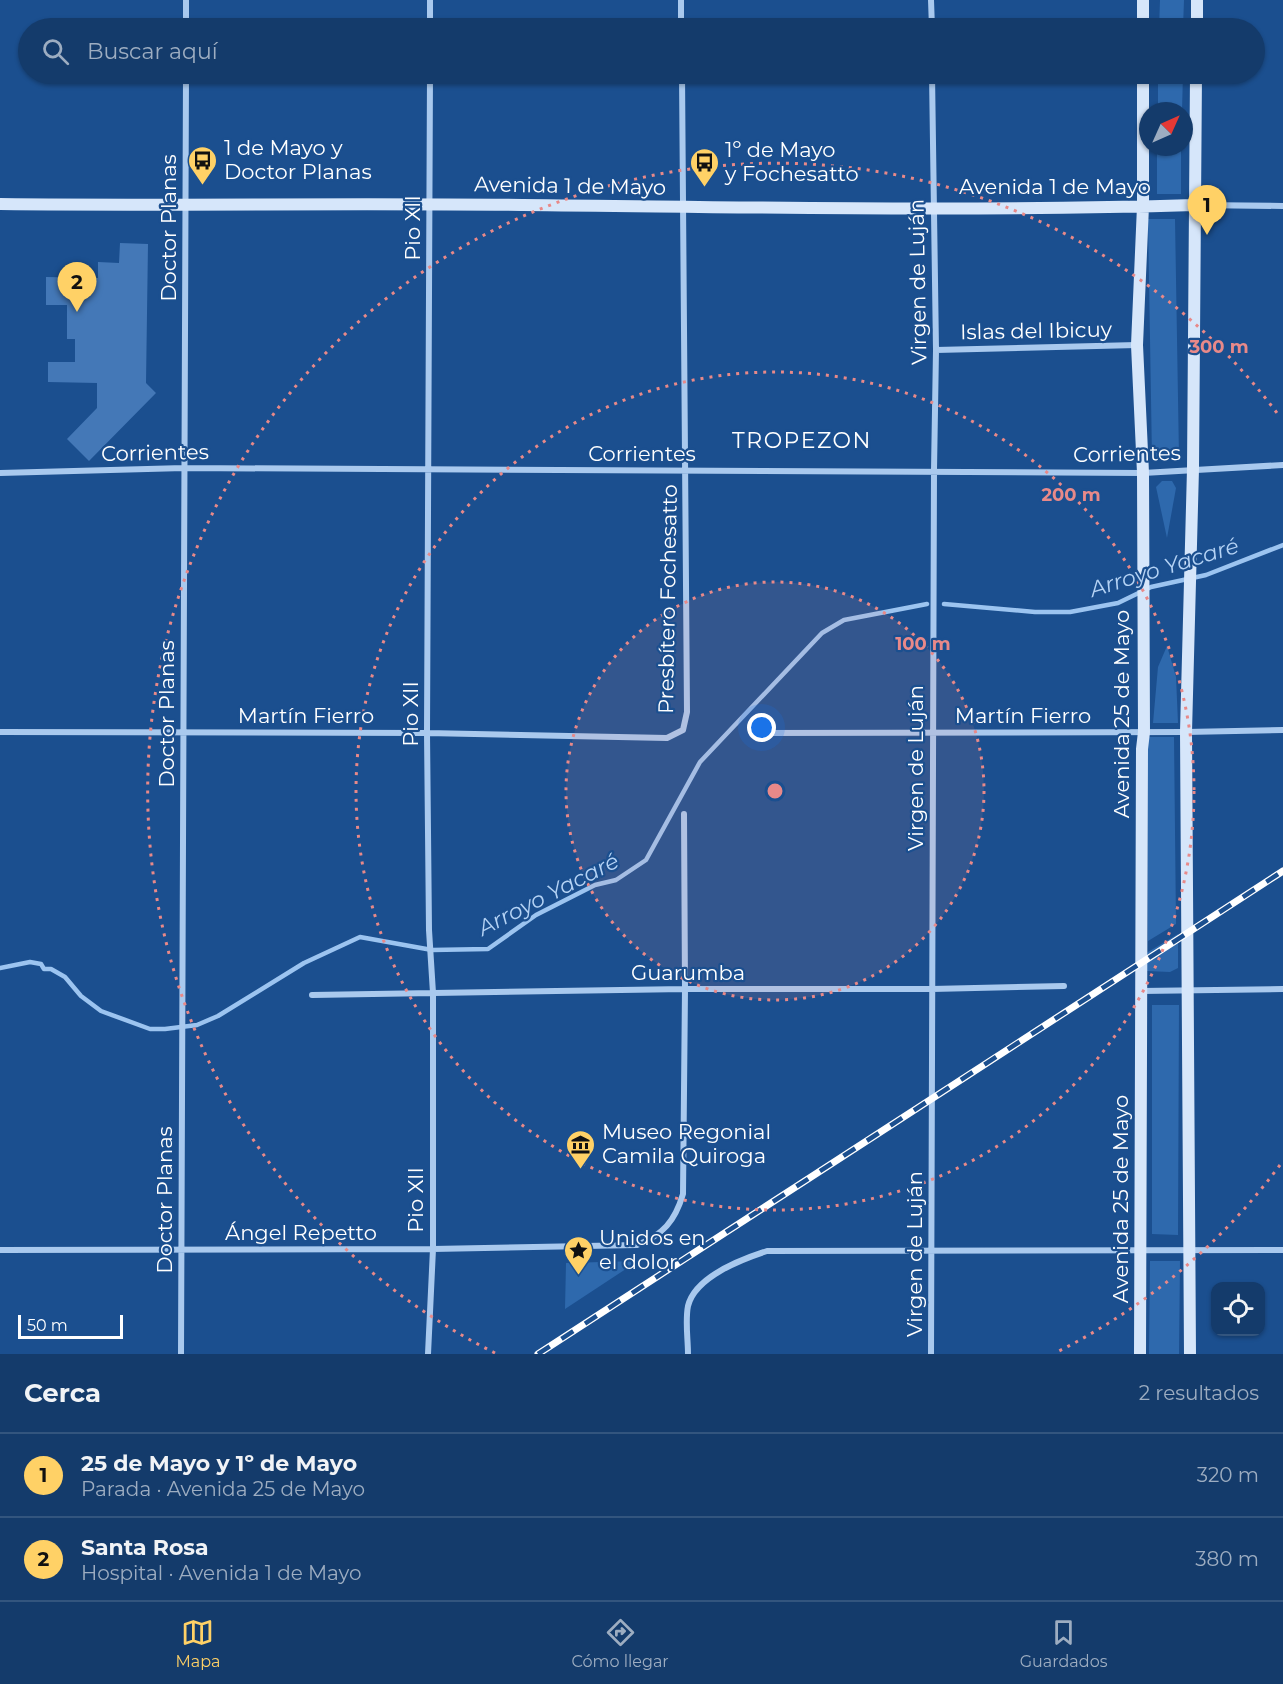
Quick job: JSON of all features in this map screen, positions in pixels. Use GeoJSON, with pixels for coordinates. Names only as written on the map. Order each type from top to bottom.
{"type":"FeatureCollection","features":[{"type":"Feature","properties":{"kind":"main road"},"geometry":{"type":"LineString","coordinates":[[1143,0],[1143,18]]}},
{"type":"Feature","properties":{"kind":"main road"},"geometry":{"type":"LineString","coordinates":[[1197,0],[1197,18]]}},
{"type":"Feature","properties":{"kind":"main road","name":"Avenida 25 de Mayo"},"geometry":{"type":"LineString","coordinates":[[1140,1354],[1142,749],[1144,732],[1143,472],[1137,345],[1143,206],[1143,84]]}},
{"type":"Feature","properties":{"kind":"main road"},"geometry":{"type":"LineString","coordinates":[[1190,1354],[1186,732],[1191,558],[1196,84]]}},
{"type":"Feature","properties":{"kind":"main road","name":"Avenida 1 de Mayo"},"geometry":{"type":"LineString","coordinates":[[0,204],[186,206],[429,204],[684,207],[1194,205]]}},
{"type":"Feature","properties":{"kind":"street"},"geometry":{"type":"LineString","coordinates":[[186,0],[186,18]]}},
{"type":"Feature","properties":{"kind":"street"},"geometry":{"type":"LineString","coordinates":[[430,0],[430,18]]}},
{"type":"Feature","properties":{"kind":"street"},"geometry":{"type":"LineString","coordinates":[[681,0],[681,18]]}},
{"type":"Feature","properties":{"kind":"street"},"geometry":{"type":"LineString","coordinates":[[931,0],[932,18]]}},
{"type":"Feature","properties":{"kind":"street","name":"Doctor Planas"},"geometry":{"type":"LineString","coordinates":[[181,1354],[186,84]]}},
{"type":"Feature","properties":{"kind":"street","name":"Pio XII"},"geometry":{"type":"LineString","coordinates":[[428,1354],[433,1250],[433,993],[429,930],[428,733],[430,84]]}},
{"type":"Feature","properties":{"kind":"street","name":"Presbítero Fochesatto"},"geometry":{"type":"LineString","coordinates":[[682,84],[687,712],[682,730]]}},
{"type":"Feature","properties":{"kind":"street","name":"Virgen de Luján"},"geometry":{"type":"LineString","coordinates":[[932,84],[936,350],[933,471],[932,1354]]}},
{"type":"Feature","properties":{"kind":"street","name":"Avenida 1 de Mayo"},"geometry":{"type":"LineString","coordinates":[[1194,205],[1283,206]]}},
{"type":"Feature","properties":{"kind":"street","name":"Islas del Ibicuy"},"geometry":{"type":"LineString","coordinates":[[936,350],[1137,345]]}},
{"type":"Feature","properties":{"kind":"street","name":"Corrientes"},"geometry":{"type":"LineString","coordinates":[[0,473],[184,468],[430,471],[1143,472],[1283,465]]}},
{"type":"Feature","properties":{"kind":"street","name":"Martín Fierro"},"geometry":{"type":"LineString","coordinates":[[0,732],[428,733],[667,738],[682,730]]}},
{"type":"Feature","properties":{"kind":"street","name":"Martín Fierro"},"geometry":{"type":"LineString","coordinates":[[764,733],[1283,730]]}},
{"type":"Feature","properties":{"kind":"street"},"geometry":{"type":"LineString","coordinates":[[684,814],[686,989]]}},
{"type":"Feature","properties":{"kind":"street","name":"Guarumba"},"geometry":{"type":"LineString","coordinates":[[312,995],[1064,986]]}},
{"type":"Feature","properties":{"kind":"street","name":"Ángel Repetto"},"geometry":{"type":"LineString","coordinates":[[0,1250],[433,1250],[637,1245],[653,1239],[668,1226],[678,1212],[683,1194],[686,989]]}},
{"type":"Feature","properties":{"kind":"street"},"geometry":{"type":"LineString","coordinates":[[1141,991],[1283,989]]}},
{"type":"Feature","properties":{"kind":"street"},"geometry":{"type":"LineString","coordinates":[[688,1354],[688,1306],[695,1292],[711,1277],[742,1259],[767,1251],[1283,1250]]}},
{"type":"Feature","properties":{"kind":"shaded area"},"geometry":{"type":"Polygon","coordinates":[[[1160,0],[1184,0],[1183,18],[1159,18],[1160,0]]]}},
{"type":"Feature","properties":{"kind":"shaded area"},"geometry":{"type":"Polygon","coordinates":[[[1158,84],[1183,84],[1182,102],[1158,102],[1158,84]]]}},
{"type":"Feature","properties":{"kind":"shaded area"},"geometry":{"type":"Polygon","coordinates":[[[1157,156],[1181,156],[1181,194],[1157,194],[1157,156]]]}},
{"type":"Feature","properties":{"kind":"shaded area"},"geometry":{"type":"Polygon","coordinates":[[[1148,219],[1175,219],[1179,457],[1152,458],[1148,219]]]}},
{"type":"Feature","properties":{"kind":"shaded area"},"geometry":{"type":"Polygon","coordinates":[[[1162,481],[1172,481],[1176,488],[1167,538],[1156,487],[1162,481]]]}},
{"type":"Feature","properties":{"kind":"shaded area"},"geometry":{"type":"Polygon","coordinates":[[[1167,646],[1176,677],[1178,723],[1153,723],[1158,667],[1167,646]]]}},
{"type":"Feature","properties":{"kind":"shaded area"},"geometry":{"type":"Polygon","coordinates":[[[1148,737],[1174,737],[1176,924],[1148,941],[1148,737]]]}},
{"type":"Feature","properties":{"kind":"shaded area"},"geometry":{"type":"Polygon","coordinates":[[[1178,934],[1178,968],[1170,972],[1147,971],[1143,955],[1178,934]]]}},
{"type":"Feature","properties":{"kind":"shaded area"},"geometry":{"type":"Polygon","coordinates":[[[1152,1005],[1179,1005],[1178,1235],[1152,1234],[1152,1005]]]}},
{"type":"Feature","properties":{"kind":"shaded area"},"geometry":{"type":"Polygon","coordinates":[[[638,1261],[565,1309],[566,1263],[638,1261]]]}},
{"type":"Feature","properties":{"kind":"shaded area"},"geometry":{"type":"Polygon","coordinates":[[[1150,1261],[1180,1261],[1179,1354],[1149,1354],[1150,1261]]]}},
{"type":"Feature","properties":{"kind":"building"},"geometry":{"type":"Polygon","coordinates":[[[120,243],[148,244],[146,383],[156,393],[89,461],[67,439],[97,408],[97,383],[48,382],[48,362],[75,362],[75,339],[67,339],[67,305],[46,305],[46,277],[98,278],[98,262],[119,263],[120,243]]]}},
{"type":"Feature","properties":{"kind":"waterway","name":"Arroyo Yacaré"},"geometry":{"type":"LineString","coordinates":[[944,604],[1035,612],[1070,612],[1118,603],[1151,587],[1206,575],[1283,545]]}},
{"type":"Feature","properties":{"kind":"waterway","name":"Arroyo Yacaré"},"geometry":{"type":"LineString","coordinates":[[0,968],[30,962],[41,964],[44,969],[51,969],[65,977],[81,996],[101,1011],[150,1029],[165,1029],[197,1025],[218,1016],[304,963],[360,937],[432,950],[488,949],[536,915],[595,885],[616,880],[646,860],[700,762],[822,633],[844,620],[927,604]]}},
{"type":"Feature","properties":{"kind":"railway"},"geometry":{"type":"LineString","coordinates":[[538,1354],[1283,871]]}},
{"type":"Feature","properties":{"kind":"place","name":"1 de Mayo y Doctor Planas"},"geometry":{"type":"Point","coordinates":[203,186]}},
{"type":"Feature","properties":{"kind":"place","name":"1º de Mayo y Fochesatto"},"geometry":{"type":"Point","coordinates":[704,188]}},
{"type":"Feature","properties":{"kind":"place","name":"25 de Mayo y 1º de Mayo"},"geometry":{"type":"Point","coordinates":[1207,235]}},
{"type":"Feature","properties":{"kind":"place","name":"Santa Rosa"},"geometry":{"type":"Point","coordinates":[77,312]}},
{"type":"Feature","properties":{"kind":"place","name":"Museo Regonial Camila Quiroga"},"geometry":{"type":"Point","coordinates":[581,1170]}},
{"type":"Feature","properties":{"kind":"place","name":"Unidos en el dolor"},"geometry":{"type":"Point","coordinates":[578,1276]}},
{"type":"Feature","properties":{"kind":"district","name":"TROPEZON"},"geometry":{"type":"Point","coordinates":[802,440]}}]}
